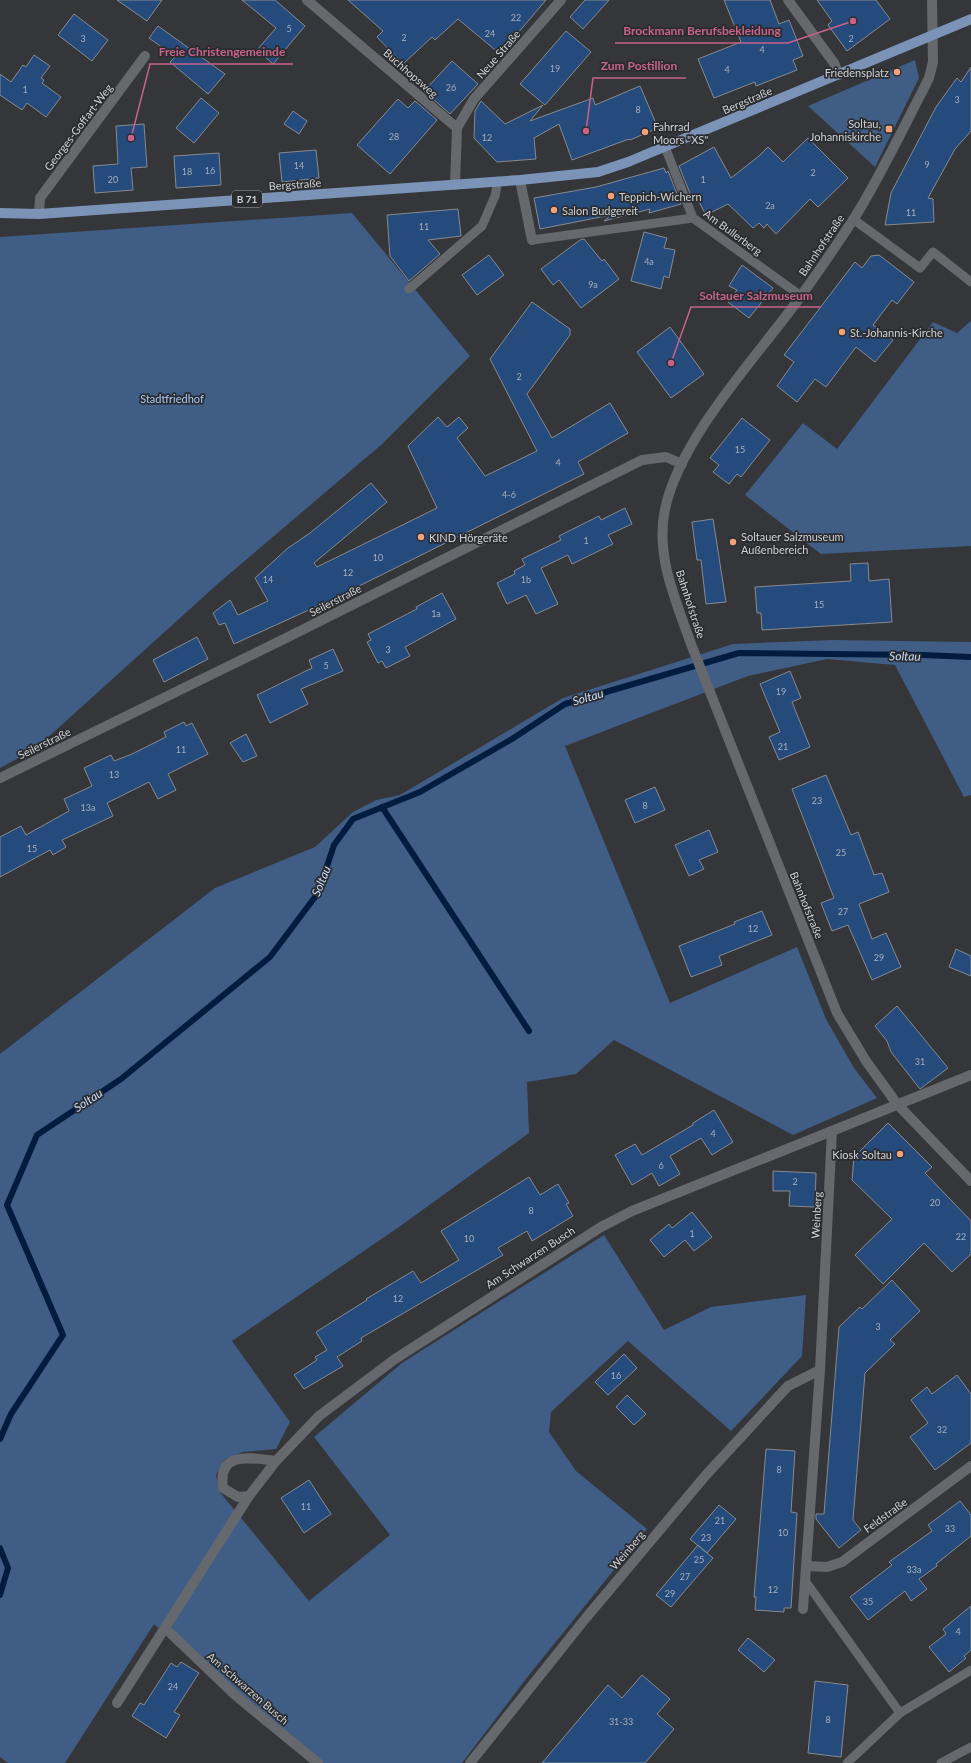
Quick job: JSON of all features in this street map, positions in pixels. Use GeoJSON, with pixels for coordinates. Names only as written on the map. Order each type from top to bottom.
{"type":"FeatureCollection","features":[{"type":"Feature","properties":{"kind":"main road","name":"B 71"},"geometry":{"type":"LineString","coordinates":[[932,36],[971,19]]}},
{"type":"Feature","properties":{"kind":"main road","name":"Bergstraße"},"geometry":{"type":"LineString","coordinates":[[0,214],[40,214],[520,180],[598,172],[665,147],[932,36]]}},
{"type":"Feature","properties":{"kind":"street","name":"Buchhopsweg"},"geometry":{"type":"LineString","coordinates":[[307,0],[457,128]]}},
{"type":"Feature","properties":{"kind":"street","name":"Neue Straße"},"geometry":{"type":"LineString","coordinates":[[457,128],[474,99],[561,0]]}},
{"type":"Feature","properties":{"kind":"street"},"geometry":{"type":"LineString","coordinates":[[788,0],[834,63],[839,75]]}},
{"type":"Feature","properties":{"kind":"street","name":"Bahnhofstraße"},"geometry":{"type":"LineString","coordinates":[[932,0],[933,62],[930,78],[853,219],[801,296],[715,411],[682,464],[665,509],[663,553],[672,592],[691,644],[838,1013],[866,1061],[898,1104],[971,1181]]}},
{"type":"Feature","properties":{"kind":"street","name":"Georges-Goffart-Weg"},"geometry":{"type":"LineString","coordinates":[[40,214],[40,198],[146,56]]}},
{"type":"Feature","properties":{"kind":"street"},"geometry":{"type":"LineString","coordinates":[[455,184],[457,128]]}},
{"type":"Feature","properties":{"kind":"street"},"geometry":{"type":"LineString","coordinates":[[520,180],[532,240]]}},
{"type":"Feature","properties":{"kind":"street","name":"Seilerstraße"},"geometry":{"type":"LineString","coordinates":[[0,778],[282,640],[642,460],[666,457],[682,464]]}},
{"type":"Feature","properties":{"kind":"street"},"geometry":{"type":"LineString","coordinates":[[832,1131],[971,1075]]}},
{"type":"Feature","properties":{"kind":"street","name":"Weinberg"},"geometry":{"type":"LineString","coordinates":[[803,1609],[820,1370],[832,1131]]}},
{"type":"Feature","properties":{"kind":"street","name":"Am Schwarzen Busch"},"geometry":{"type":"LineString","coordinates":[[117,1703],[249,1496],[276,1460],[320,1416],[395,1359],[601,1227],[632,1211],[832,1131]]}},
{"type":"Feature","properties":{"kind":"street","name":"Weinberg"},"geometry":{"type":"LineString","coordinates":[[470,1763],[585,1619],[706,1475],[788,1386],[820,1370]]}},
{"type":"Feature","properties":{"kind":"street"},"geometry":{"type":"LineString","coordinates":[[249,1496],[238,1497],[223,1488],[221,1476],[228,1464],[243,1456],[276,1460]]}},
{"type":"Feature","properties":{"kind":"street","name":"Feldstraße"},"geometry":{"type":"LineString","coordinates":[[807,1566],[827,1567],[842,1562],[971,1466]]}},
{"type":"Feature","properties":{"kind":"street","name":"Am Schwarzen Busch"},"geometry":{"type":"LineString","coordinates":[[164,1628],[235,1695],[318,1763]]}},
{"type":"Feature","properties":{"kind":"lane","name":"Am Bullerberg"},"geometry":{"type":"LineString","coordinates":[[665,147],[693,218],[801,296]]}},
{"type":"Feature","properties":{"kind":"lane"},"geometry":{"type":"LineString","coordinates":[[409,288],[482,226],[495,196],[498,181]]}},
{"type":"Feature","properties":{"kind":"lane"},"geometry":{"type":"LineString","coordinates":[[532,240],[693,218]]}},
{"type":"Feature","properties":{"kind":"lane"},"geometry":{"type":"LineString","coordinates":[[853,219],[920,268],[933,252],[971,282]]}},
{"type":"Feature","properties":{"kind":"lane"},"geometry":{"type":"LineString","coordinates":[[806,1582],[900,1714]]}},
{"type":"Feature","properties":{"kind":"lane"},"geometry":{"type":"LineString","coordinates":[[847,1763],[900,1714],[971,1670]]}},
{"type":"Feature","properties":{"kind":"lane"},"geometry":{"type":"LineString","coordinates":[[942,1763],[971,1747]]}},
{"type":"Feature","properties":{"kind":"green space"},"geometry":{"type":"Polygon","coordinates":[[[915,60],[919,78],[875,167],[808,106],[915,60]]]}},
{"type":"Feature","properties":{"kind":"green space","name":"Stadtfriedhof"},"geometry":{"type":"Polygon","coordinates":[[[352,213],[470,356],[381,445],[221,581],[35,749],[0,768],[0,237],[352,213]]]}},
{"type":"Feature","properties":{"kind":"green space"},"geometry":{"type":"Polygon","coordinates":[[[971,321],[971,546],[821,554],[745,495],[803,423],[837,449],[933,322],[957,333],[971,321]]]}},
{"type":"Feature","properties":{"kind":"green space"},"geometry":{"type":"Polygon","coordinates":[[[832,640],[971,642],[971,795],[964,797],[895,665],[827,659],[748,676],[565,746],[670,1003],[797,947],[826,1019],[854,1068],[877,1098],[793,1135],[614,1040],[576,1074],[527,1082],[529,1133],[399,1227],[232,1341],[290,1422],[276,1449],[243,1452],[225,1459],[216,1475],[219,1491],[309,1601],[390,1535],[314,1437],[402,1363],[604,1235],[664,1330],[711,1307],[806,1295],[802,1356],[731,1431],[628,1341],[551,1412],[549,1432],[576,1471],[647,1529],[529,1675],[462,1763],[315,1763],[231,1697],[154,1624],[65,1763],[8,1763],[0,1757],[0,1054],[215,888],[315,847],[353,812],[376,800],[400,795],[563,698],[733,644],[832,640]]]}},
{"type":"Feature","properties":{"kind":"building"},"geometry":{"type":"Polygon","coordinates":[[[117,0],[162,0],[147,21],[117,0]]]}},
{"type":"Feature","properties":{"kind":"building"},"geometry":{"type":"Polygon","coordinates":[[[242,0],[275,0],[305,26],[273,64],[257,50],[276,28],[242,0]]]}},
{"type":"Feature","properties":{"kind":"building"},"geometry":{"type":"Polygon","coordinates":[[[348,0],[546,0],[500,54],[458,19],[435,40],[432,37],[403,64],[377,37],[383,31],[348,0]]]}},
{"type":"Feature","properties":{"kind":"building"},"geometry":{"type":"Polygon","coordinates":[[[585,0],[609,0],[583,29],[570,17],[585,0]]]}},
{"type":"Feature","properties":{"kind":"building"},"geometry":{"type":"Polygon","coordinates":[[[724,0],[770,0],[779,24],[789,20],[803,56],[793,60],[797,70],[756,86],[755,82],[714,98],[698,59],[741,42],[724,0]]]}},
{"type":"Feature","properties":{"kind":"building"},"geometry":{"type":"Polygon","coordinates":[[[817,0],[876,0],[890,19],[847,51],[828,25],[832,21],[817,0]]]}},
{"type":"Feature","properties":{"kind":"building"},"geometry":{"type":"Polygon","coordinates":[[[74,14],[108,40],[92,61],[58,35],[74,14]]]}},
{"type":"Feature","properties":{"kind":"building"},"geometry":{"type":"Polygon","coordinates":[[[158,26],[225,74],[208,94],[170,62],[175,57],[149,38],[158,26]]]}},
{"type":"Feature","properties":{"kind":"building"},"geometry":{"type":"Polygon","coordinates":[[[566,31],[591,52],[545,105],[520,84],[566,31]]]}},
{"type":"Feature","properties":{"kind":"building"},"geometry":{"type":"Polygon","coordinates":[[[34,55],[50,66],[41,78],[44,80],[42,83],[61,97],[46,117],[27,103],[22,110],[0,95],[0,74],[11,82],[23,65],[26,67],[34,55]]]}},
{"type":"Feature","properties":{"kind":"building"},"geometry":{"type":"Polygon","coordinates":[[[452,61],[478,84],[450,114],[424,91],[452,61]]]}},
{"type":"Feature","properties":{"kind":"building"},"geometry":{"type":"Polygon","coordinates":[[[971,67],[971,131],[955,149],[928,198],[933,199],[934,222],[885,225],[891,193],[936,107],[957,78],[961,82],[971,67]]]}},
{"type":"Feature","properties":{"kind":"building"},"geometry":{"type":"Polygon","coordinates":[[[640,86],[658,128],[630,140],[629,139],[572,160],[559,124],[534,138],[536,159],[497,162],[474,138],[475,111],[481,101],[505,124],[543,105],[530,121],[593,98],[595,105],[640,86]]]}},
{"type":"Feature","properties":{"kind":"building"},"geometry":{"type":"Polygon","coordinates":[[[201,98],[219,113],[194,143],[176,128],[201,98]]]}},
{"type":"Feature","properties":{"kind":"building"},"geometry":{"type":"Polygon","coordinates":[[[398,99],[408,108],[415,101],[437,120],[390,174],[357,145],[398,99]]]}},
{"type":"Feature","properties":{"kind":"building"},"geometry":{"type":"Polygon","coordinates":[[[293,111],[307,121],[299,134],[284,124],[293,111]]]}},
{"type":"Feature","properties":{"kind":"building"},"geometry":{"type":"Polygon","coordinates":[[[144,124],[147,167],[131,168],[133,190],[95,193],[93,166],[118,164],[116,126],[144,124]]]}},
{"type":"Feature","properties":{"kind":"building"},"geometry":{"type":"Polygon","coordinates":[[[808,138],[848,178],[818,207],[810,199],[776,234],[767,224],[764,228],[759,223],[753,228],[728,204],[706,215],[698,200],[693,201],[679,166],[714,147],[731,178],[768,147],[783,162],[808,138]]]}},
{"type":"Feature","properties":{"kind":"building"},"geometry":{"type":"Polygon","coordinates":[[[316,150],[319,178],[282,182],[279,153],[316,150]]]}},
{"type":"Feature","properties":{"kind":"building"},"geometry":{"type":"Polygon","coordinates":[[[219,153],[221,185],[176,188],[174,156],[219,153]]]}},
{"type":"Feature","properties":{"kind":"building"},"geometry":{"type":"Polygon","coordinates":[[[664,168],[666,173],[668,171],[681,204],[649,213],[650,209],[604,221],[611,215],[540,229],[534,198],[596,187],[664,168]]]}},
{"type":"Feature","properties":{"kind":"building"},"geometry":{"type":"Polygon","coordinates":[[[458,209],[461,236],[428,240],[440,254],[409,281],[390,256],[387,215],[458,209]]]}},
{"type":"Feature","properties":{"kind":"building"},"geometry":{"type":"Polygon","coordinates":[[[644,232],[667,238],[664,248],[675,250],[669,278],[664,276],[661,289],[631,281],[644,232]]]}},
{"type":"Feature","properties":{"kind":"building"},"geometry":{"type":"Polygon","coordinates":[[[584,239],[602,261],[604,259],[619,279],[581,308],[559,280],[553,285],[541,269],[580,240],[584,239]]]}},
{"type":"Feature","properties":{"kind":"building"},"geometry":{"type":"Polygon","coordinates":[[[489,255],[504,275],[477,295],[462,275],[489,255]]]}},
{"type":"Feature","properties":{"kind":"building","name":"St.-Johannis-Kirche"},"geometry":{"type":"Polygon","coordinates":[[[879,255],[914,282],[897,304],[892,300],[873,325],[893,340],[875,362],[856,347],[826,387],[815,379],[797,402],[777,386],[794,362],[784,355],[855,262],[862,268],[871,256],[879,255]]]}},
{"type":"Feature","properties":{"kind":"building"},"geometry":{"type":"Polygon","coordinates":[[[742,265],[773,288],[749,318],[728,302],[737,290],[729,286],[742,265]]]}},
{"type":"Feature","properties":{"kind":"building"},"geometry":{"type":"Polygon","coordinates":[[[532,302],[570,329],[570,335],[527,394],[552,438],[610,403],[628,433],[578,462],[584,474],[333,599],[234,644],[225,623],[219,625],[213,613],[230,600],[238,615],[268,601],[255,578],[288,548],[310,533],[371,483],[387,502],[314,563],[317,567],[437,508],[408,446],[438,417],[447,427],[459,417],[468,428],[457,438],[485,476],[537,451],[490,359],[532,302]]]}},
{"type":"Feature","properties":{"kind":"building"},"geometry":{"type":"Polygon","coordinates":[[[670,327],[704,374],[671,398],[637,352],[670,327]]]}},
{"type":"Feature","properties":{"kind":"building"},"geometry":{"type":"Polygon","coordinates":[[[742,418],[770,440],[741,477],[737,474],[729,484],[713,472],[719,465],[710,458],[742,418]]]}},
{"type":"Feature","properties":{"kind":"building"},"geometry":{"type":"Polygon","coordinates":[[[625,508],[632,524],[608,535],[613,544],[572,564],[568,555],[541,568],[558,604],[536,614],[526,595],[507,604],[497,583],[515,574],[514,571],[525,565],[522,559],[561,540],[559,536],[599,516],[601,520],[625,508]]]}},
{"type":"Feature","properties":{"kind":"building"},"geometry":{"type":"Polygon","coordinates":[[[713,519],[726,602],[706,604],[701,560],[697,560],[692,522],[713,519]]]}},
{"type":"Feature","properties":{"kind":"building"},"geometry":{"type":"Polygon","coordinates":[[[868,563],[869,581],[889,579],[892,622],[762,630],[761,613],[757,613],[755,587],[851,581],[850,564],[868,563]]]}},
{"type":"Feature","properties":{"kind":"building"},"geometry":{"type":"Polygon","coordinates":[[[442,593],[456,619],[405,647],[410,656],[386,668],[382,661],[378,663],[367,642],[371,640],[368,634],[417,609],[416,607],[442,593]]]}},
{"type":"Feature","properties":{"kind":"building"},"geometry":{"type":"Polygon","coordinates":[[[197,637],[208,659],[164,682],[153,660],[197,637]]]}},
{"type":"Feature","properties":{"kind":"building"},"geometry":{"type":"Polygon","coordinates":[[[333,649],[343,671],[301,689],[308,704],[270,723],[257,695],[312,668],[309,660],[333,649]]]}},
{"type":"Feature","properties":{"kind":"building"},"geometry":{"type":"Polygon","coordinates":[[[790,671],[801,698],[792,702],[810,747],[779,760],[769,737],[780,732],[760,684],[790,671]]]}},
{"type":"Feature","properties":{"kind":"building"},"geometry":{"type":"Polygon","coordinates":[[[184,722],[186,726],[192,723],[208,754],[168,774],[176,790],[158,799],[149,782],[107,803],[113,816],[62,840],[66,847],[53,855],[50,850],[0,877],[0,837],[21,826],[26,835],[69,811],[64,799],[92,786],[84,768],[111,755],[114,761],[132,754],[166,737],[164,732],[184,722]]]}},
{"type":"Feature","properties":{"kind":"building"},"geometry":{"type":"Polygon","coordinates":[[[246,734],[257,756],[243,762],[230,743],[246,734]]]}},
{"type":"Feature","properties":{"kind":"building"},"geometry":{"type":"Polygon","coordinates":[[[826,775],[851,835],[858,832],[874,875],[882,873],[889,892],[859,904],[872,939],[886,933],[901,967],[872,980],[848,925],[832,931],[821,903],[834,898],[792,789],[826,775]]]}},
{"type":"Feature","properties":{"kind":"building"},"geometry":{"type":"Polygon","coordinates":[[[655,787],[665,810],[635,823],[625,800],[655,787]]]}},
{"type":"Feature","properties":{"kind":"building"},"geometry":{"type":"Polygon","coordinates":[[[709,830],[718,852],[699,860],[704,869],[689,876],[675,845],[709,830]]]}},
{"type":"Feature","properties":{"kind":"building"},"geometry":{"type":"Polygon","coordinates":[[[762,911],[772,935],[719,956],[722,965],[691,977],[679,946],[735,924],[734,922],[762,911]]]}},
{"type":"Feature","properties":{"kind":"building"},"geometry":{"type":"Polygon","coordinates":[[[956,949],[971,956],[971,976],[949,967],[956,949]]]}},
{"type":"Feature","properties":{"kind":"building"},"geometry":{"type":"Polygon","coordinates":[[[897,1006],[948,1068],[920,1089],[891,1052],[887,1041],[875,1026],[897,1006]]]}},
{"type":"Feature","properties":{"kind":"building"},"geometry":{"type":"Polygon","coordinates":[[[714,1110],[733,1142],[712,1155],[701,1138],[670,1156],[680,1174],[659,1186],[652,1173],[632,1185],[615,1155],[635,1144],[642,1155],[693,1125],[693,1123],[714,1110]]]}},
{"type":"Feature","properties":{"kind":"building"},"geometry":{"type":"Polygon","coordinates":[[[888,1123],[932,1167],[925,1173],[971,1221],[971,1254],[952,1272],[924,1243],[883,1284],[855,1255],[892,1219],[852,1180],[854,1157],[888,1123]]]}},
{"type":"Feature","properties":{"kind":"building"},"geometry":{"type":"Polygon","coordinates":[[[773,1171],[816,1173],[815,1207],[789,1206],[790,1191],[773,1191],[773,1171]]]}},
{"type":"Feature","properties":{"kind":"building"},"geometry":{"type":"Polygon","coordinates":[[[529,1177],[540,1195],[558,1184],[569,1203],[566,1204],[573,1216],[532,1241],[527,1231],[498,1248],[503,1255],[361,1338],[362,1341],[337,1357],[343,1366],[304,1389],[294,1375],[317,1360],[315,1357],[327,1350],[316,1332],[367,1300],[366,1299],[413,1271],[421,1283],[459,1260],[441,1231],[529,1177]]]}},
{"type":"Feature","properties":{"kind":"building"},"geometry":{"type":"Polygon","coordinates":[[[692,1212],[712,1237],[694,1251],[685,1240],[664,1257],[650,1240],[669,1224],[672,1228],[692,1212]]]}},
{"type":"Feature","properties":{"kind":"building"},"geometry":{"type":"Polygon","coordinates":[[[892,1280],[920,1311],[890,1340],[895,1344],[865,1373],[853,1520],[861,1530],[839,1548],[816,1519],[816,1514],[824,1514],[839,1327],[860,1307],[862,1309],[892,1280]]]}},
{"type":"Feature","properties":{"kind":"building"},"geometry":{"type":"Polygon","coordinates":[[[624,1354],[637,1368],[608,1395],[595,1382],[624,1354]]]}},
{"type":"Feature","properties":{"kind":"building"},"geometry":{"type":"Polygon","coordinates":[[[957,1375],[971,1394],[971,1443],[935,1470],[910,1437],[928,1423],[911,1400],[927,1387],[932,1394],[957,1375]]]}},
{"type":"Feature","properties":{"kind":"building"},"geometry":{"type":"Polygon","coordinates":[[[627,1395],[646,1414],[634,1425],[616,1407],[627,1395]]]}},
{"type":"Feature","properties":{"kind":"building"},"geometry":{"type":"Polygon","coordinates":[[[766,1449],[795,1451],[791,1512],[797,1513],[791,1608],[784,1608],[784,1612],[755,1610],[756,1597],[754,1597],[766,1449]]]}},
{"type":"Feature","properties":{"kind":"building"},"geometry":{"type":"Polygon","coordinates":[[[309,1480],[331,1514],[304,1533],[281,1498],[309,1480]]]}},
{"type":"Feature","properties":{"kind":"building"},"geometry":{"type":"Polygon","coordinates":[[[960,1501],[971,1515],[971,1536],[936,1564],[937,1566],[919,1579],[927,1589],[911,1601],[905,1591],[868,1620],[850,1597],[892,1565],[889,1562],[932,1531],[928,1525],[960,1501]]]}},
{"type":"Feature","properties":{"kind":"building"},"geometry":{"type":"Polygon","coordinates":[[[719,1505],[736,1519],[707,1553],[713,1558],[671,1607],[656,1595],[698,1545],[690,1539],[719,1505]]]}},
{"type":"Feature","properties":{"kind":"building"},"geometry":{"type":"Polygon","coordinates":[[[971,1606],[971,1650],[964,1656],[966,1658],[949,1672],[929,1647],[946,1634],[943,1629],[971,1606]]]}},
{"type":"Feature","properties":{"kind":"building"},"geometry":{"type":"Polygon","coordinates":[[[748,1638],[775,1660],[764,1672],[738,1650],[748,1638]]]}},
{"type":"Feature","properties":{"kind":"building"},"geometry":{"type":"Polygon","coordinates":[[[181,1662],[199,1673],[174,1712],[180,1715],[166,1738],[132,1716],[140,1703],[144,1705],[171,1663],[177,1667],[181,1662]]]}},
{"type":"Feature","properties":{"kind":"building"},"geometry":{"type":"Polygon","coordinates":[[[642,1675],[670,1699],[657,1714],[674,1729],[645,1763],[542,1763],[608,1685],[622,1698],[642,1675]]]}},
{"type":"Feature","properties":{"kind":"building"},"geometry":{"type":"Polygon","coordinates":[[[815,1681],[848,1685],[841,1757],[808,1753],[815,1681]]]}},
{"type":"Feature","properties":{"kind":"waterway","name":"Soltau"},"geometry":{"type":"LineString","coordinates":[[0,1439],[11,1414],[63,1335],[7,1205],[37,1135],[121,1079],[270,957],[318,893],[334,845],[353,819],[420,792],[512,739],[565,704],[739,653],[971,657]]}},
{"type":"Feature","properties":{"kind":"waterway"},"geometry":{"type":"LineString","coordinates":[[382,807],[529,1031]]}},
{"type":"Feature","properties":{"kind":"waterway","name":"Soltau"},"geometry":{"type":"LineString","coordinates":[[0,1548],[8,1568],[0,1595]]}},
{"type":"Feature","properties":{"kind":"place","name":"Brockmann Berufsbekleidung"},"geometry":{"type":"Point","coordinates":[853,21]}},
{"type":"Feature","properties":{"kind":"place","name":"Friedensplatz"},"geometry":{"type":"Point","coordinates":[897,72]}},
{"type":"Feature","properties":{"kind":"place","name":"Soltau, Johanniskirche"},"geometry":{"type":"Point","coordinates":[889,129]}},
{"type":"Feature","properties":{"kind":"place","name":"Zum Postillion"},"geometry":{"type":"Point","coordinates":[586,131]}},
{"type":"Feature","properties":{"kind":"place","name":"Fahrrad Moors \"XS\""},"geometry":{"type":"Point","coordinates":[645,132]}},
{"type":"Feature","properties":{"kind":"place","name":"Freie Christengemeinde"},"geometry":{"type":"Point","coordinates":[131,138]}},
{"type":"Feature","properties":{"kind":"place","name":"Teppich-Wichern"},"geometry":{"type":"Point","coordinates":[611,196]}},
{"type":"Feature","properties":{"kind":"place","name":"Salon Budgereit"},"geometry":{"type":"Point","coordinates":[554,210]}},
{"type":"Feature","properties":{"kind":"place","name":"St.-Johannis-Kirche"},"geometry":{"type":"Point","coordinates":[842,332]}},
{"type":"Feature","properties":{"kind":"place","name":"Soltauer Salzmuseum"},"geometry":{"type":"Point","coordinates":[671,363]}},
{"type":"Feature","properties":{"kind":"place","name":"KIND Hörgeräte"},"geometry":{"type":"Point","coordinates":[421,537]}},
{"type":"Feature","properties":{"kind":"place","name":"Soltauer Salzmuseum Außenbereich"},"geometry":{"type":"Point","coordinates":[733,542]}},
{"type":"Feature","properties":{"kind":"place","name":"Kiosk Soltau"},"geometry":{"type":"Point","coordinates":[900,1154]}}]}
